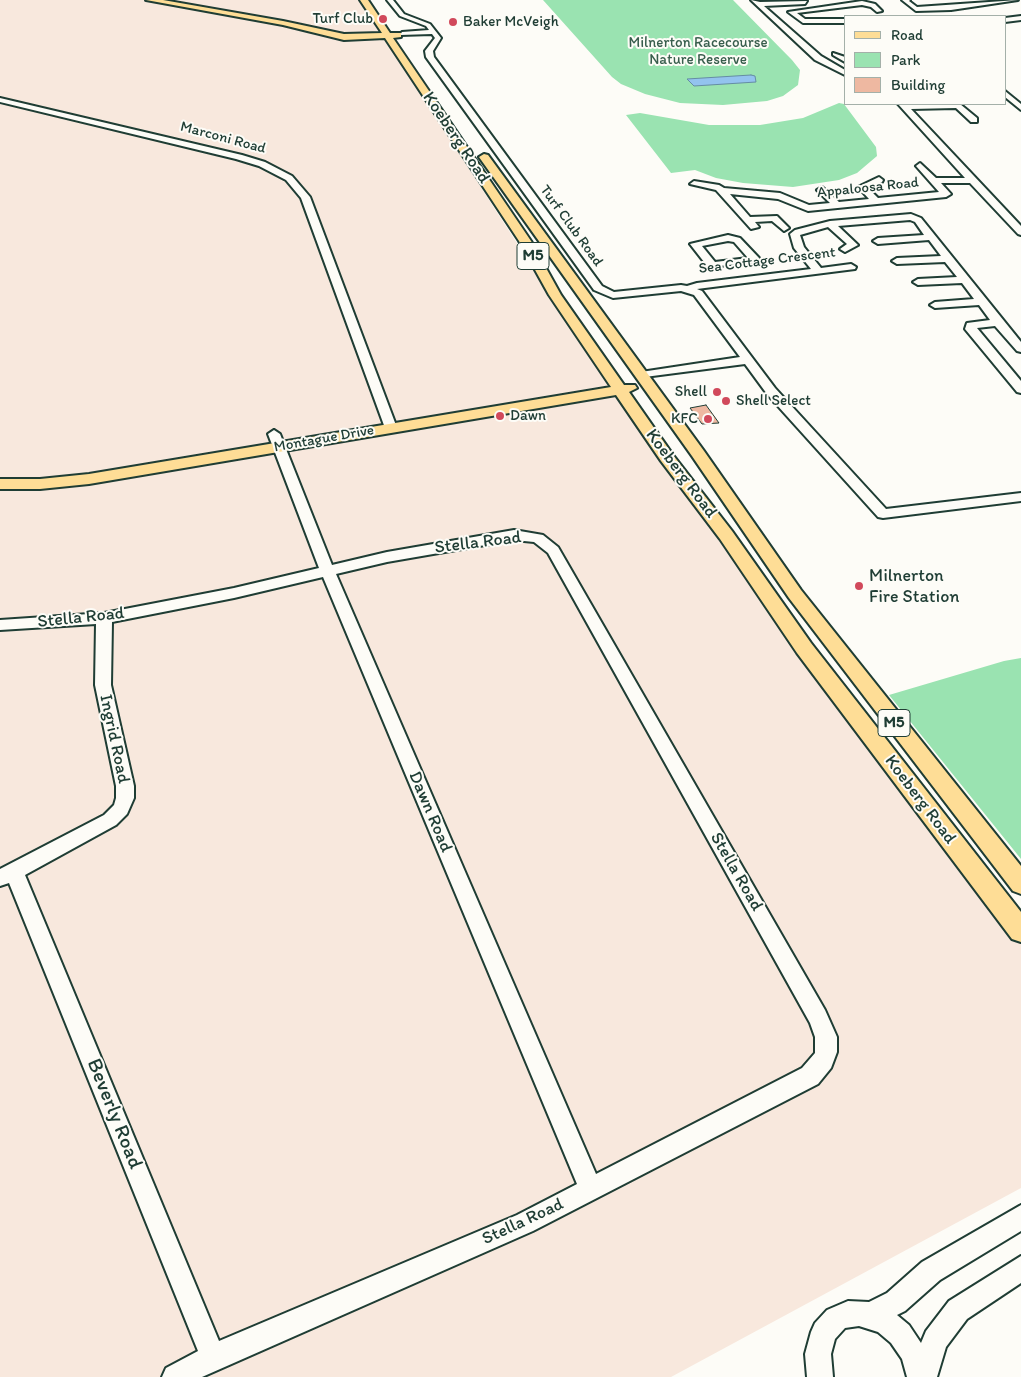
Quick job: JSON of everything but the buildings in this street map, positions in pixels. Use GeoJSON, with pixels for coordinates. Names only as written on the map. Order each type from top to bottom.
{"type":"FeatureCollection","features":[{"type":"Feature","properties":{"kind":"main road"},"geometry":{"type":"LineString","coordinates":[[150,0],[283,22],[344,37],[402,34]]}},
{"type":"Feature","properties":{"kind":"main road","name":"Koeberg Road"},"geometry":{"type":"LineString","coordinates":[[364,0],[525,241],[555,295],[616,384],[804,648],[1021,931]]}},
{"type":"Feature","properties":{"kind":"main road"},"geometry":{"type":"LineString","coordinates":[[397,26],[409,44]]}},
{"type":"Feature","properties":{"kind":"main road","name":"Koeberg Road"},"geometry":{"type":"LineString","coordinates":[[466,131],[698,454],[794,594],[1021,884]]}},
{"type":"Feature","properties":{"kind":"main road","name":"Montague Drive"},"geometry":{"type":"LineString","coordinates":[[0,471],[36,472],[84,468],[276,441],[644,380]]}},
{"type":"Feature","properties":{"kind":"main road","name":"Montague Drive"},"geometry":{"type":"LineString","coordinates":[[0,484],[40,484],[89,479],[276,441]]}},
{"type":"Feature","properties":{"kind":"street"},"geometry":{"type":"LineString","coordinates":[[390,0],[402,15],[428,25],[433,32]]}},
{"type":"Feature","properties":{"kind":"street"},"geometry":{"type":"LineString","coordinates":[[756,2],[825,0],[840,7]]}},
{"type":"Feature","properties":{"kind":"street"},"geometry":{"type":"LineString","coordinates":[[907,0],[904,1],[916,8],[951,8],[1015,0]]}},
{"type":"Feature","properties":{"kind":"street"},"geometry":{"type":"LineString","coordinates":[[756,2],[819,59],[844,72]]}},
{"type":"Feature","properties":{"kind":"street"},"geometry":{"type":"LineString","coordinates":[[844,21],[803,21],[791,12],[868,3],[879,11],[869,13]]}},
{"type":"Feature","properties":{"kind":"street"},"geometry":{"type":"LineString","coordinates":[[1006,20],[1021,18]]}},
{"type":"Feature","properties":{"kind":"street"},"geometry":{"type":"LineString","coordinates":[[402,34],[433,32]]}},
{"type":"Feature","properties":{"kind":"street","name":"Turf Club Road"},"geometry":{"type":"LineString","coordinates":[[433,32],[438,40],[429,51],[430,57],[598,288],[613,295],[689,289]]}},
{"type":"Feature","properties":{"kind":"street"},"geometry":{"type":"LineString","coordinates":[[819,59],[840,57]]}},
{"type":"Feature","properties":{"kind":"street"},"geometry":{"type":"LineString","coordinates":[[1006,95],[1017,101],[1021,108]]}},
{"type":"Feature","properties":{"kind":"street","name":"Marconi Road"},"geometry":{"type":"LineString","coordinates":[[0,100],[239,157],[269,167],[289,178],[305,197],[388,422]]}},
{"type":"Feature","properties":{"kind":"street"},"geometry":{"type":"LineString","coordinates":[[903,105],[921,108],[957,105],[974,120]]}},
{"type":"Feature","properties":{"kind":"street"},"geometry":{"type":"LineString","coordinates":[[903,105],[974,182],[1019,226]]}},
{"type":"Feature","properties":{"kind":"street"},"geometry":{"type":"LineString","coordinates":[[920,166],[936,183]]}},
{"type":"Feature","properties":{"kind":"street"},"geometry":{"type":"LineString","coordinates":[[876,201],[862,187],[879,180]]}},
{"type":"Feature","properties":{"kind":"street","name":"Appaloosa Road"},"geometry":{"type":"LineString","coordinates":[[936,183],[974,182]]}},
{"type":"Feature","properties":{"kind":"street","name":"Appaloosa Road"},"geometry":{"type":"LineString","coordinates":[[694,184],[708,184],[723,191],[780,196],[804,208],[876,201],[949,197],[936,183]]}},
{"type":"Feature","properties":{"kind":"street"},"geometry":{"type":"LineString","coordinates":[[822,190],[837,205]]}},
{"type":"Feature","properties":{"kind":"street"},"geometry":{"type":"LineString","coordinates":[[723,191],[751,224],[774,218],[784,228]]}},
{"type":"Feature","properties":{"kind":"street"},"geometry":{"type":"LineString","coordinates":[[823,270],[806,246],[797,241],[795,234],[830,224],[911,217],[918,220],[946,259],[1021,349]]}},
{"type":"Feature","properties":{"kind":"street"},"geometry":{"type":"LineString","coordinates":[[830,224],[853,245],[845,249]]}},
{"type":"Feature","properties":{"kind":"street"},"geometry":{"type":"LineString","coordinates":[[878,241],[930,237]]}},
{"type":"Feature","properties":{"kind":"street"},"geometry":{"type":"LineString","coordinates":[[712,265],[695,244],[734,238],[755,260]]}},
{"type":"Feature","properties":{"kind":"street"},"geometry":{"type":"LineString","coordinates":[[696,267],[768,259]]}},
{"type":"Feature","properties":{"kind":"street"},"geometry":{"type":"LineString","coordinates":[[897,261],[946,259]]}},
{"type":"Feature","properties":{"kind":"street"},"geometry":{"type":"LineString","coordinates":[[734,263],[748,279]]}},
{"type":"Feature","properties":{"kind":"street","name":"Sea Cottage Crescent"},"geometry":{"type":"LineString","coordinates":[[689,289],[748,279],[851,267]]}},
{"type":"Feature","properties":{"kind":"street"},"geometry":{"type":"LineString","coordinates":[[918,282],[964,280]]}},
{"type":"Feature","properties":{"kind":"street"},"geometry":{"type":"LineString","coordinates":[[689,289],[698,293],[748,363],[778,399],[883,514],[1021,497]]}},
{"type":"Feature","properties":{"kind":"street"},"geometry":{"type":"LineString","coordinates":[[934,304],[981,302]]}},
{"type":"Feature","properties":{"kind":"street"},"geometry":{"type":"LineString","coordinates":[[998,323],[971,325],[971,329],[1021,389]]}},
{"type":"Feature","properties":{"kind":"street"},"geometry":{"type":"LineString","coordinates":[[644,380],[748,363]]}},
{"type":"Feature","properties":{"kind":"street","name":"Dawn Road"},"geometry":{"type":"LineString","coordinates":[[276,441],[327,570],[591,1189]]}},
{"type":"Feature","properties":{"kind":"street","name":"Stella Road"},"geometry":{"type":"LineString","coordinates":[[0,625],[104,618],[234,593],[387,556],[514,535],[538,538],[553,550],[822,1026],[826,1037],[826,1052],[823,1060],[810,1076],[525,1223],[214,1357],[175,1377]]}},
{"type":"Feature","properties":{"kind":"street","name":"Ingrid Road"},"geometry":{"type":"LineString","coordinates":[[7,875],[110,820],[121,809],[125,798],[125,786],[103,685],[104,618]]}},
{"type":"Feature","properties":{"kind":"street","name":"Beverly Road"},"geometry":{"type":"LineString","coordinates":[[7,875],[214,1357]]}},
{"type":"Feature","properties":{"kind":"street"},"geometry":{"type":"LineString","coordinates":[[817,1369],[824,1332],[836,1319],[848,1314],[870,1314],[896,1302],[930,1271],[1021,1217]]}},
{"type":"Feature","properties":{"kind":"street"},"geometry":{"type":"LineString","coordinates":[[924,1377],[935,1340],[958,1310],[1021,1268]]}},
{"type":"Feature","properties":{"kind":"street"},"geometry":{"type":"LineString","coordinates":[[870,1314],[887,1323],[900,1334],[913,1353],[920,1377]]}},
{"type":"Feature","properties":{"kind":"shaded area"},"geometry":{"type":"Polygon","coordinates":[[[0,0],[360,0],[624,409],[1021,943],[1021,1188],[671,1377],[0,1377],[0,0]]]}},
{"type":"Feature","properties":{"kind":"green space","name":"Milnerton Racecourse Nature Reserve"},"geometry":{"type":"Polygon","coordinates":[[[543,0],[733,0],[800,70],[798,85],[783,96],[767,101],[723,105],[680,103],[645,94],[621,84],[612,77],[543,0]]]}},
{"type":"Feature","properties":{"kind":"green space","name":"Milnerton Racecourse Nature Reserve"},"geometry":{"type":"Polygon","coordinates":[[[839,103],[844,104],[876,147],[877,156],[857,173],[839,180],[793,187],[743,183],[716,178],[695,170],[671,173],[626,115],[640,113],[709,125],[760,125],[803,118],[839,103]]]}},
{"type":"Feature","properties":{"kind":"green space"},"geometry":{"type":"Polygon","coordinates":[[[1021,658],[1021,859],[889,695],[1004,661],[1021,658]]]}},
{"type":"Feature","properties":{"kind":"water"},"geometry":{"type":"Polygon","coordinates":[[[755,76],[756,82],[694,86],[687,79],[755,76]]]}},
{"type":"Feature","properties":{"kind":"place","name":"Turf Club"},"geometry":{"type":"Point","coordinates":[383,19]}},
{"type":"Feature","properties":{"kind":"place","name":"Baker McVeigh"},"geometry":{"type":"Point","coordinates":[453,22]}},
{"type":"Feature","properties":{"kind":"place","name":"Shell"},"geometry":{"type":"Point","coordinates":[717,392]}},
{"type":"Feature","properties":{"kind":"place","name":"Shell Select"},"geometry":{"type":"Point","coordinates":[726,401]}},
{"type":"Feature","properties":{"kind":"place","name":"Dawn"},"geometry":{"type":"Point","coordinates":[500,416]}},
{"type":"Feature","properties":{"kind":"place","name":"KFC"},"geometry":{"type":"Point","coordinates":[708,419]}},
{"type":"Feature","properties":{"kind":"place","name":"Milnerton Fire Station"},"geometry":{"type":"Point","coordinates":[859,586]}}]}
